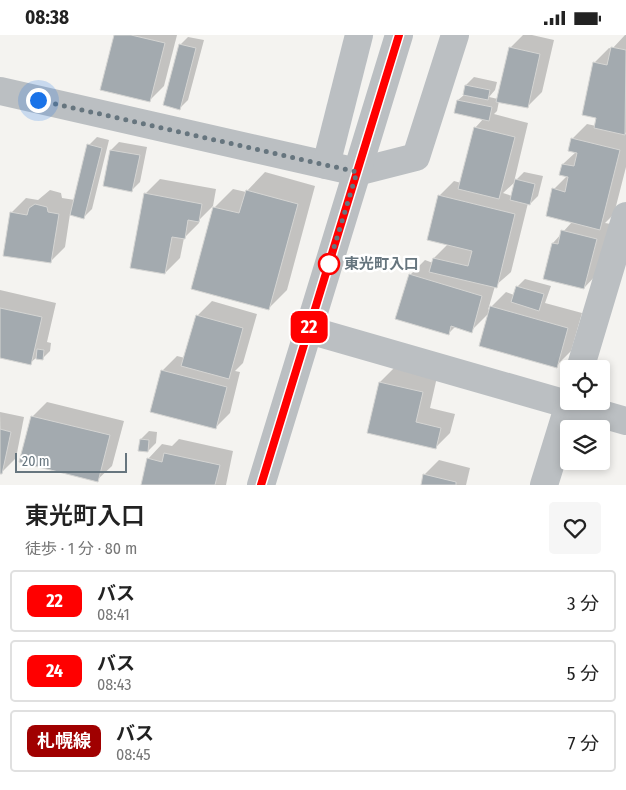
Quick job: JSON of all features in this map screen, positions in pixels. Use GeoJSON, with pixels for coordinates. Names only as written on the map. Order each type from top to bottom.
{"type":"FeatureCollection","features":[{"type":"Feature","properties":{"kind":"street"},"geometry":{"type":"LineString","coordinates":[[326,165],[359,35]]}},
{"type":"Feature","properties":{"kind":"street"},"geometry":{"type":"LineString","coordinates":[[261,485],[399,35]]}},
{"type":"Feature","properties":{"kind":"street"},"geometry":{"type":"LineString","coordinates":[[0,91],[357,172],[416,157],[455,35]]}},
{"type":"Feature","properties":{"kind":"street"},"geometry":{"type":"LineString","coordinates":[[583,360],[626,216]]}},
{"type":"Feature","properties":{"kind":"street"},"geometry":{"type":"LineString","coordinates":[[309,330],[560,400]]}},
{"type":"Feature","properties":{"kind":"street"},"geometry":{"type":"LineString","coordinates":[[544,485],[567,410]]}},
{"type":"Feature","properties":{"kind":"street"},"geometry":{"type":"LineString","coordinates":[[591,410],[626,421]]}},
{"type":"Feature","properties":{"kind":"building"},"geometry":{"type":"Polygon","coordinates":[[[114,35],[131,35],[165,43],[150,102],[100,90],[114,35]]]}},
{"type":"Feature","properties":{"kind":"building"},"geometry":{"type":"Polygon","coordinates":[[[179,44],[196,48],[180,110],[163,105],[179,44]]]}},
{"type":"Feature","properties":{"kind":"building"},"geometry":{"type":"Polygon","coordinates":[[[509,47],[540,54],[528,108],[496,102],[509,47]]]}},
{"type":"Feature","properties":{"kind":"building"},"geometry":{"type":"Polygon","coordinates":[[[611,47],[626,50],[625,135],[594,128],[596,118],[582,115],[593,62],[607,65],[611,47]]]}},
{"type":"Feature","properties":{"kind":"building"},"geometry":{"type":"Polygon","coordinates":[[[465,85],[490,90],[488,100],[463,95],[465,85]]]}},
{"type":"Feature","properties":{"kind":"building"},"geometry":{"type":"Polygon","coordinates":[[[457,100],[492,107],[489,121],[454,113],[457,100]]]}},
{"type":"Feature","properties":{"kind":"building"},"geometry":{"type":"Polygon","coordinates":[[[474,127],[515,137],[499,199],[458,189],[474,127]]]}},
{"type":"Feature","properties":{"kind":"building"},"geometry":{"type":"Polygon","coordinates":[[[571,138],[620,150],[600,230],[546,216],[552,188],[565,192],[568,177],[559,175],[562,164],[574,166],[577,153],[568,151],[571,138]]]}},
{"type":"Feature","properties":{"kind":"building"},"geometry":{"type":"Polygon","coordinates":[[[87,144],[102,148],[84,219],[70,215],[87,144]]]}},
{"type":"Feature","properties":{"kind":"building"},"geometry":{"type":"Polygon","coordinates":[[[110,150],[140,155],[132,192],[103,186],[110,150]]]}},
{"type":"Feature","properties":{"kind":"building"},"geometry":{"type":"Polygon","coordinates":[[[515,179],[535,184],[530,205],[510,200],[515,179]]]}},
{"type":"Feature","properties":{"kind":"building"},"geometry":{"type":"Polygon","coordinates":[[[246,190],[298,204],[269,310],[191,289],[213,207],[239,213],[246,190]]]}},
{"type":"Feature","properties":{"kind":"building"},"geometry":{"type":"Polygon","coordinates":[[[144,193],[202,204],[199,222],[188,220],[185,239],[172,237],[165,274],[130,268],[144,193]]]}},
{"type":"Feature","properties":{"kind":"building"},"geometry":{"type":"Polygon","coordinates":[[[438,195],[515,214],[497,288],[429,272],[433,258],[468,266],[472,251],[427,240],[438,195]]]}},
{"type":"Feature","properties":{"kind":"building"},"geometry":{"type":"Polygon","coordinates":[[[35,204],[47,207],[48,212],[59,214],[51,263],[3,256],[10,212],[27,215],[29,208],[35,204]]]}},
{"type":"Feature","properties":{"kind":"building"},"geometry":{"type":"Polygon","coordinates":[[[561,230],[597,239],[584,289],[543,279],[552,243],[558,244],[561,230]]]}},
{"type":"Feature","properties":{"kind":"building"},"geometry":{"type":"Polygon","coordinates":[[[409,274],[482,296],[472,333],[451,326],[449,335],[395,319],[409,274]]]}},
{"type":"Feature","properties":{"kind":"building"},"geometry":{"type":"Polygon","coordinates":[[[516,286],[544,294],[539,311],[511,302],[516,286]]]}},
{"type":"Feature","properties":{"kind":"building"},"geometry":{"type":"Polygon","coordinates":[[[490,306],[568,328],[557,368],[479,346],[490,306]]]}},
{"type":"Feature","properties":{"kind":"building"},"geometry":{"type":"Polygon","coordinates":[[[0,308],[42,317],[31,365],[0,358],[0,308]]]}},
{"type":"Feature","properties":{"kind":"building"},"geometry":{"type":"Polygon","coordinates":[[[196,315],[243,328],[229,379],[181,366],[196,315]]]}},
{"type":"Feature","properties":{"kind":"building"},"geometry":{"type":"Polygon","coordinates":[[[37,349],[44,350],[43,360],[36,359],[37,349]]]}},
{"type":"Feature","properties":{"kind":"building"},"geometry":{"type":"Polygon","coordinates":[[[161,370],[227,387],[216,429],[150,412],[161,370]]]}},
{"type":"Feature","properties":{"kind":"building"},"geometry":{"type":"Polygon","coordinates":[[[379,382],[423,392],[416,422],[441,428],[436,449],[367,433],[379,382]]]}},
{"type":"Feature","properties":{"kind":"building"},"geometry":{"type":"Polygon","coordinates":[[[31,416],[110,435],[98,482],[19,462],[31,416]]]}},
{"type":"Feature","properties":{"kind":"building"},"geometry":{"type":"Polygon","coordinates":[[[0,429],[11,432],[2,474],[0,474],[0,429]]]}},
{"type":"Feature","properties":{"kind":"building"},"geometry":{"type":"Polygon","coordinates":[[[140,439],[149,440],[148,452],[138,451],[140,439]]]}},
{"type":"Feature","properties":{"kind":"building"},"geometry":{"type":"Polygon","coordinates":[[[164,453],[220,465],[215,485],[141,485],[147,458],[162,462],[164,453]]]}},
{"type":"Feature","properties":{"kind":"building"},"geometry":{"type":"Polygon","coordinates":[[[423,474],[456,482],[456,485],[421,485],[423,474]]]}},
{"type":"Feature","properties":{"kind":"bus line","name":"22"},"geometry":{"type":"LineString","coordinates":[[261,485],[399,35]]}},
{"type":"Feature","properties":{"kind":"place","name":"東光町入口"},"geometry":{"type":"Point","coordinates":[329,264]}},
{"type":"Feature","properties":{"kind":"route"},"geometry":{"type":"LineString","coordinates":[[38,100],[357,172],[329,264]]}}]}
